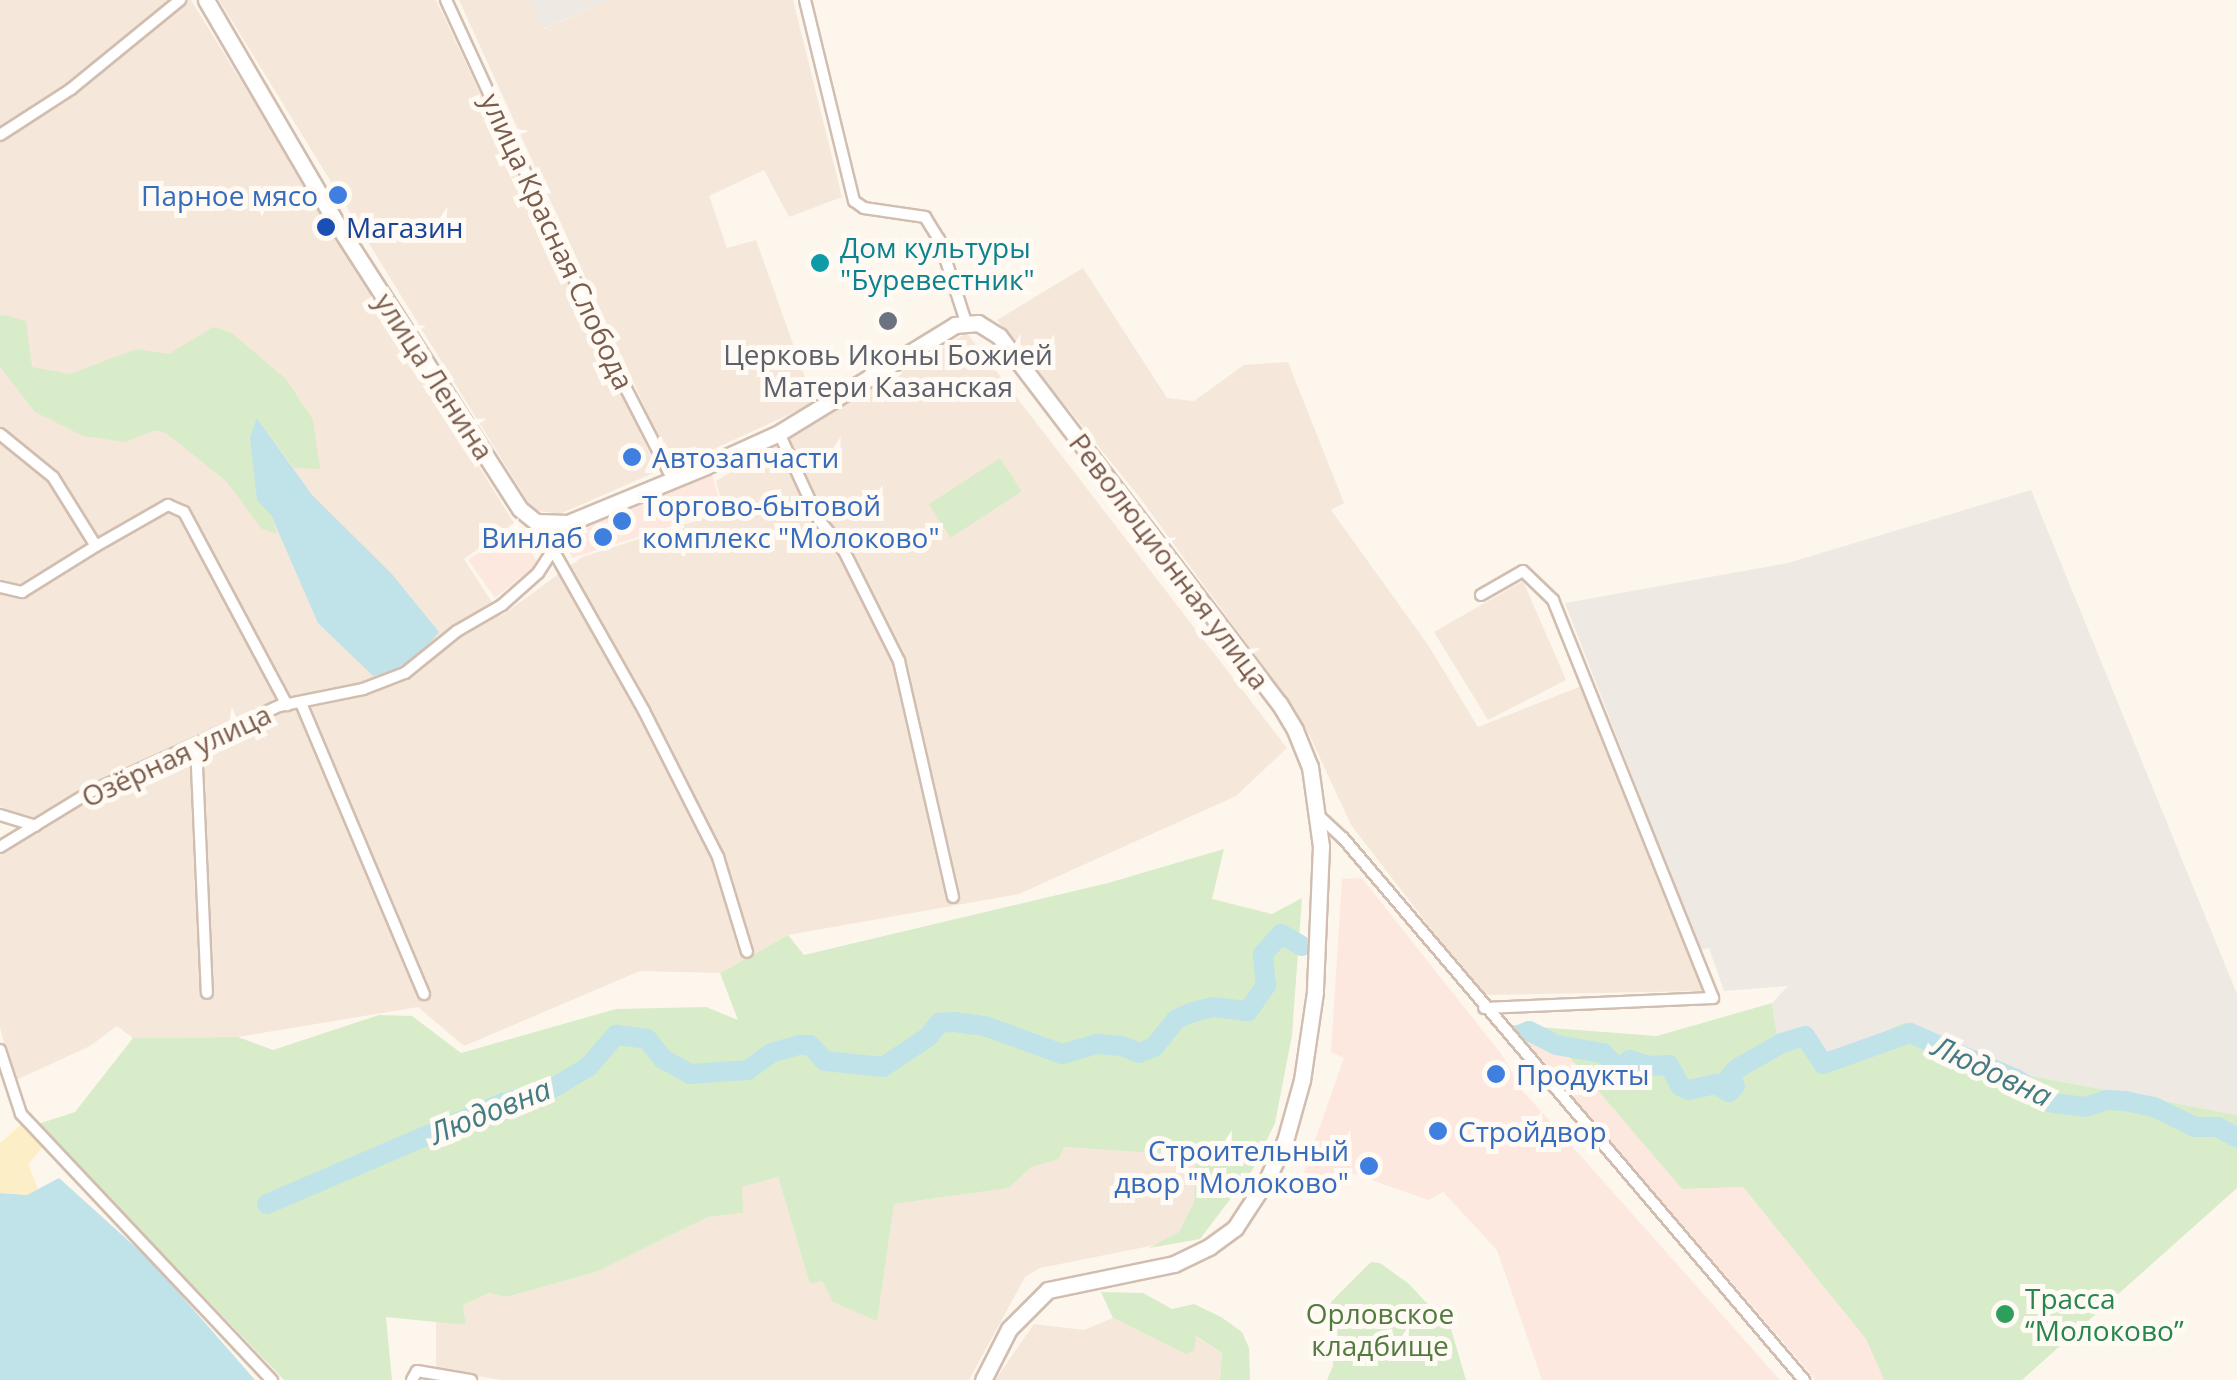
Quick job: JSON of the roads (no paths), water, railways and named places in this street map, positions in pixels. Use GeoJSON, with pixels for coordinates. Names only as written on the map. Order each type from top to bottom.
{"type":"FeatureCollection","features":[{"type":"Feature","properties":{"kind":"main road","name":"улица Ленина"},"geometry":{"type":"LineString","coordinates":[[206,0],[321,198],[520,510],[536,522],[554,526]]}},
{"type":"Feature","properties":{"kind":"main road"},"geometry":{"type":"LineString","coordinates":[[554,526],[779,433],[936,335],[966,322]]}},
{"type":"Feature","properties":{"kind":"main road","name":"Революционная улица"},"geometry":{"type":"LineString","coordinates":[[966,322],[998,336],[1279,702],[1310,767],[1317,814],[1320,897],[1309,1039],[1284,1140],[1256,1198],[1235,1228],[1174,1264],[1048,1290],[1009,1329],[982,1380]]}},
{"type":"Feature","properties":{"kind":"street"},"geometry":{"type":"LineString","coordinates":[[0,135],[71,88],[180,0]]}},
{"type":"Feature","properties":{"kind":"street","name":"улица Красная Слобода"},"geometry":{"type":"LineString","coordinates":[[446,0],[616,370],[673,480]]}},
{"type":"Feature","properties":{"kind":"street"},"geometry":{"type":"LineString","coordinates":[[804,0],[854,201],[864,208],[926,217],[938,239],[966,322]]}},
{"type":"Feature","properties":{"kind":"street"},"geometry":{"type":"LineString","coordinates":[[779,433],[819,520],[844,551],[899,661],[952,896]]}},
{"type":"Feature","properties":{"kind":"street"},"geometry":{"type":"LineString","coordinates":[[0,434],[53,477],[96,546]]}},
{"type":"Feature","properties":{"kind":"street"},"geometry":{"type":"LineString","coordinates":[[0,587],[22,592],[168,505],[184,512],[287,705]]}},
{"type":"Feature","properties":{"kind":"street"},"geometry":{"type":"LineString","coordinates":[[554,526],[553,550],[644,712],[718,858],[747,952]]}},
{"type":"Feature","properties":{"kind":"street","name":"Озёрная улица"},"geometry":{"type":"LineString","coordinates":[[0,847],[88,792],[196,744],[287,705],[363,689],[405,673],[458,632],[502,606],[538,573],[553,550]]}},
{"type":"Feature","properties":{"kind":"street"},"geometry":{"type":"LineString","coordinates":[[1481,596],[1523,571],[1553,600],[1713,998],[1484,1008]]}},
{"type":"Feature","properties":{"kind":"street"},"geometry":{"type":"LineString","coordinates":[[300,702],[424,994]]}},
{"type":"Feature","properties":{"kind":"street"},"geometry":{"type":"LineString","coordinates":[[196,744],[208,993]]}},
{"type":"Feature","properties":{"kind":"street"},"geometry":{"type":"LineString","coordinates":[[1317,814],[1343,838],[1804,1380]]}},
{"type":"Feature","properties":{"kind":"street"},"geometry":{"type":"LineString","coordinates":[[0,815],[36,826]]}},
{"type":"Feature","properties":{"kind":"street"},"geometry":{"type":"LineString","coordinates":[[0,1050],[21,1114],[272,1380]]}},
{"type":"Feature","properties":{"kind":"street"},"geometry":{"type":"LineString","coordinates":[[412,1380],[417,1371],[470,1380]]}},
{"type":"Feature","properties":{"kind":"water"},"geometry":{"type":"Polygon","coordinates":[[[257,418],[312,495],[391,573],[439,632],[423,652],[393,671],[373,676],[318,623],[271,515],[257,500],[250,437],[257,418]]]}},
{"type":"Feature","properties":{"kind":"water"},"geometry":{"type":"Polygon","coordinates":[[[59,1178],[152,1262],[255,1380],[0,1380],[0,1193],[27,1195],[59,1178]]]}},
{"type":"Feature","properties":{"kind":"waterway","name":"Людовна"},"geometry":{"type":"LineString","coordinates":[[267,1204],[503,1103],[548,1091],[588,1067],[616,1035],[647,1039],[663,1059],[690,1074],[748,1070],[771,1053],[799,1045],[810,1045],[825,1061],[883,1067],[928,1037],[939,1023],[955,1022],[985,1026],[1062,1054],[1098,1044],[1122,1046],[1139,1053],[1154,1047],[1177,1019],[1193,1012],[1213,1007],[1248,1011],[1266,985],[1263,954],[1281,934],[1302,946]]}},
{"type":"Feature","properties":{"kind":"waterway","name":"Людовна"},"geometry":{"type":"LineString","coordinates":[[1516,1036],[1529,1031],[1556,1045],[1603,1053],[1618,1069],[1630,1060],[1648,1066],[1669,1065],[1680,1086],[1689,1090],[1715,1084],[1729,1092],[1735,1086],[1730,1076],[1738,1068],[1782,1043],[1805,1036],[1823,1064],[1910,1033],[2016,1079],[2053,1103],[2085,1107],[2106,1100],[2125,1101],[2154,1107],[2195,1127],[2217,1127],[2237,1137]]}},
{"type":"Feature","properties":{"kind":"place","name":"Парное мясо"},"geometry":{"type":"Point","coordinates":[338,195]}},
{"type":"Feature","properties":{"kind":"place","name":"Магазин"},"geometry":{"type":"Point","coordinates":[326,227]}},
{"type":"Feature","properties":{"kind":"place","name":"Дом культуры \"Буревестник\""},"geometry":{"type":"Point","coordinates":[820,263]}},
{"type":"Feature","properties":{"kind":"place","name":"Церковь Иконы Божией Матери Казанская"},"geometry":{"type":"Point","coordinates":[888,321]}},
{"type":"Feature","properties":{"kind":"place","name":"Автозапчасти"},"geometry":{"type":"Point","coordinates":[632,457]}},
{"type":"Feature","properties":{"kind":"place","name":"Торгово-бытовой комплекс \"Молоково\""},"geometry":{"type":"Point","coordinates":[622,521]}},
{"type":"Feature","properties":{"kind":"place","name":"Винлаб"},"geometry":{"type":"Point","coordinates":[603,537]}},
{"type":"Feature","properties":{"kind":"place","name":"Продукты"},"geometry":{"type":"Point","coordinates":[1496,1074]}},
{"type":"Feature","properties":{"kind":"place","name":"Стройдвор"},"geometry":{"type":"Point","coordinates":[1438,1131]}},
{"type":"Feature","properties":{"kind":"place","name":"Строительный двор \"Молоково\""},"geometry":{"type":"Point","coordinates":[1369,1166]}},
{"type":"Feature","properties":{"kind":"place","name":"Трасса “Молоково”"},"geometry":{"type":"Point","coordinates":[2005,1314]}},
{"type":"Feature","properties":{"kind":"park label","name":"Орловское кладбище"},"geometry":{"type":"Point","coordinates":[1380,1329]}}]}
